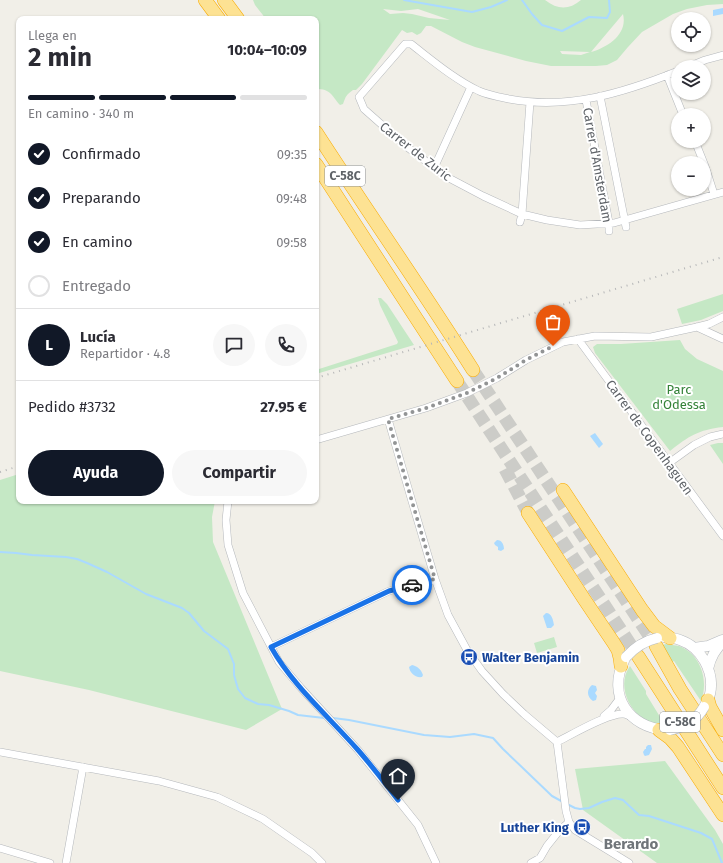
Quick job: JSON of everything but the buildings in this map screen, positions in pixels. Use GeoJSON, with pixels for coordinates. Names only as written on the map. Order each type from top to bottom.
{"type":"FeatureCollection","features":[{"type":"Feature","properties":{"kind":"highway"},"geometry":{"type":"LineString","coordinates":[[205,0],[217,16]]}},
{"type":"Feature","properties":{"kind":"highway"},"geometry":{"type":"LineString","coordinates":[[224,0],[236,16]]}},
{"type":"Feature","properties":{"kind":"highway","name":"C-58C"},"geometry":{"type":"LineString","coordinates":[[319,137],[431,305],[472,370]]}},
{"type":"Feature","properties":{"kind":"highway","name":"C-58C"},"geometry":{"type":"LineString","coordinates":[[319,169],[457,381]]}},
{"type":"Feature","properties":{"kind":"highway"},"geometry":{"type":"LineString","coordinates":[[563,490],[645,615],[654,626],[661,641]]}},
{"type":"Feature","properties":{"kind":"highway"},"geometry":{"type":"LineString","coordinates":[[528,513],[613,642],[618,650],[620,658],[628,660]]}},
{"type":"Feature","properties":{"kind":"highway","name":"C-58C"},"geometry":{"type":"LineString","coordinates":[[661,641],[680,689],[723,755]]}},
{"type":"Feature","properties":{"kind":"highway","name":"C-58C"},"geometry":{"type":"LineString","coordinates":[[628,660],[723,788]]}},
{"type":"Feature","properties":{"kind":"highway"},"geometry":{"type":"LineString","coordinates":[[706,703],[710,707],[723,730]]}},
{"type":"Feature","properties":{"kind":"highway"},"geometry":{"type":"LineString","coordinates":[[665,730],[723,815]]}},
{"type":"Feature","properties":{"kind":"main road"},"geometry":{"type":"LineString","coordinates":[[649,640],[680,640],[694,648],[703,657],[711,681],[710,693],[701,713],[694,720],[684,726],[665,730],[650,728],[640,724],[625,708],[620,698],[618,686],[619,675],[634,649],[649,640]]}},
{"type":"Feature","properties":{"kind":"main road"},"geometry":{"type":"LineString","coordinates":[[694,648],[708,646],[723,640]]}},
{"type":"Feature","properties":{"kind":"main road"},"geometry":{"type":"LineString","coordinates":[[708,669],[710,660],[723,640]]}},
{"type":"Feature","properties":{"kind":"street","name":"Carrer de Zuric"},"geometry":{"type":"LineString","coordinates":[[471,87],[461,82],[411,44],[405,44],[359,98],[364,109],[434,168],[447,177],[483,196],[522,214],[547,220],[580,225],[626,223],[723,192]]}},
{"type":"Feature","properties":{"kind":"street"},"geometry":{"type":"LineString","coordinates":[[705,60],[723,55]]}},
{"type":"Feature","properties":{"kind":"street"},"geometry":{"type":"LineString","coordinates":[[434,168],[471,87],[480,92],[501,98],[530,102],[560,103],[586,100],[629,89],[671,73]]}},
{"type":"Feature","properties":{"kind":"street"},"geometry":{"type":"LineString","coordinates":[[666,75],[681,108]]}},
{"type":"Feature","properties":{"kind":"street","name":"Carrer d'Amsterdam"},"geometry":{"type":"LineString","coordinates":[[600,96],[626,223]]}},
{"type":"Feature","properties":{"kind":"street","name":"Carrer d'Amsterdam"},"geometry":{"type":"LineString","coordinates":[[586,100],[610,231]]}},
{"type":"Feature","properties":{"kind":"street"},"geometry":{"type":"LineString","coordinates":[[520,222],[522,214],[530,102]]}},
{"type":"Feature","properties":{"kind":"street"},"geometry":{"type":"LineString","coordinates":[[698,148],[706,166],[714,194]]}},
{"type":"Feature","properties":{"kind":"street"},"geometry":{"type":"LineString","coordinates":[[319,439],[426,408],[467,393],[497,378],[526,360],[563,342],[595,336],[651,337],[709,324],[723,317]]}},
{"type":"Feature","properties":{"kind":"street"},"geometry":{"type":"LineString","coordinates":[[697,327],[723,339]]}},
{"type":"Feature","properties":{"kind":"street","name":"Carrer de Copenhaguen"},"geometry":{"type":"LineString","coordinates":[[578,339],[723,536]]}},
{"type":"Feature","properties":{"kind":"street"},"geometry":{"type":"LineString","coordinates":[[388,419],[435,579],[448,615],[467,650],[482,671],[524,714],[557,742],[566,811],[569,822],[575,830],[629,863]]}},
{"type":"Feature","properties":{"kind":"street"},"geometry":{"type":"LineString","coordinates":[[669,463],[694,445],[710,437],[723,434]]}},
{"type":"Feature","properties":{"kind":"street"},"geometry":{"type":"LineString","coordinates":[[228,504],[226,520],[228,545],[243,593],[271,647],[280,662],[301,688],[358,750],[418,825],[436,863]]}},
{"type":"Feature","properties":{"kind":"street"},"geometry":{"type":"LineString","coordinates":[[271,647],[389,591],[435,579]]}},
{"type":"Feature","properties":{"kind":"street"},"geometry":{"type":"LineString","coordinates":[[595,722],[611,710],[620,698]]}},
{"type":"Feature","properties":{"kind":"street"},"geometry":{"type":"LineString","coordinates":[[557,742],[595,722],[614,715],[623,714],[632,717]]}},
{"type":"Feature","properties":{"kind":"street"},"geometry":{"type":"LineString","coordinates":[[0,752],[159,781],[217,797],[263,819],[312,853],[322,863]]}},
{"type":"Feature","properties":{"kind":"street"},"geometry":{"type":"LineString","coordinates":[[66,863],[83,767]]}},
{"type":"Feature","properties":{"kind":"street"},"geometry":{"type":"LineString","coordinates":[[531,863],[540,858],[559,831],[569,822]]}},
{"type":"Feature","properties":{"kind":"street"},"geometry":{"type":"LineString","coordinates":[[0,848],[50,863]]}},
{"type":"Feature","properties":{"kind":"green space"},"geometry":{"type":"Polygon","coordinates":[[[253,0],[545,0],[554,6],[563,8],[572,6],[581,0],[723,0],[723,4],[707,5],[679,12],[671,12],[671,15],[642,32],[617,60],[607,65],[551,66],[526,61],[475,47],[431,26],[426,26],[421,33],[417,35],[412,32],[407,33],[402,30],[362,84],[356,90],[349,93],[343,104],[340,105],[328,91],[319,89],[319,16],[264,16],[253,0]],[[383,9],[390,14],[403,13],[450,20],[418,9],[401,11],[383,9]],[[623,14],[591,52],[604,47],[615,39],[620,33],[624,21],[623,14]],[[560,51],[562,54],[581,55],[590,52],[560,51]]]}},
{"type":"Feature","properties":{"kind":"green space"},"geometry":{"type":"Polygon","coordinates":[[[723,294],[723,311],[701,320],[682,324],[677,309],[723,294]]]}},
{"type":"Feature","properties":{"kind":"green space"},"geometry":{"type":"Polygon","coordinates":[[[378,298],[381,298],[387,304],[414,345],[319,373],[319,369],[397,344],[398,342],[378,298]]]}},
{"type":"Feature","properties":{"kind":"green space","name":"Parc d'Odessa"},"geometry":{"type":"Polygon","coordinates":[[[680,340],[685,349],[697,359],[723,371],[723,427],[694,434],[670,451],[595,353],[593,347],[597,344],[680,340]]]}},
{"type":"Feature","properties":{"kind":"green space"},"geometry":{"type":"Polygon","coordinates":[[[723,443],[723,464],[710,445],[723,443]]]}},
{"type":"Feature","properties":{"kind":"green space"},"geometry":{"type":"Polygon","coordinates":[[[16,475],[16,504],[214,504],[212,517],[213,542],[282,709],[246,730],[89,690],[0,671],[0,480],[16,475]]]}},
{"type":"Feature","properties":{"kind":"green space"},"geometry":{"type":"Polygon","coordinates":[[[554,637],[557,647],[537,653],[534,643],[554,637]]]}},
{"type":"Feature","properties":{"kind":"green space"},"geometry":{"type":"Polygon","coordinates":[[[666,644],[679,646],[687,650],[698,662],[704,685],[701,701],[674,661],[672,662],[662,645],[666,644]]]}},
{"type":"Feature","properties":{"kind":"green space"},"geometry":{"type":"Polygon","coordinates":[[[630,666],[665,725],[644,719],[631,707],[625,693],[624,686],[626,672],[630,666]]]}},
{"type":"Feature","properties":{"kind":"green space"},"geometry":{"type":"Polygon","coordinates":[[[665,761],[715,830],[723,844],[723,863],[657,863],[583,810],[575,769],[665,761]]]}},
{"type":"Feature","properties":{"kind":"water"},"geometry":{"type":"Polygon","coordinates":[[[723,8],[723,14],[713,16],[713,10],[723,8]]]}},
{"type":"Feature","properties":{"kind":"water"},"geometry":{"type":"Polygon","coordinates":[[[595,433],[603,444],[599,448],[590,436],[595,433]]]}},
{"type":"Feature","properties":{"kind":"water"},"geometry":{"type":"Polygon","coordinates":[[[497,540],[503,544],[504,549],[501,551],[498,550],[498,547],[494,543],[497,540]]]}},
{"type":"Feature","properties":{"kind":"water"},"geometry":{"type":"Polygon","coordinates":[[[546,613],[550,614],[553,619],[554,625],[551,628],[547,628],[543,616],[546,613]]]}},
{"type":"Feature","properties":{"kind":"water"},"geometry":{"type":"Polygon","coordinates":[[[412,665],[420,669],[423,675],[422,677],[415,676],[410,671],[409,667],[412,665]]]}},
{"type":"Feature","properties":{"kind":"water"},"geometry":{"type":"Polygon","coordinates":[[[592,685],[596,686],[597,690],[595,693],[597,696],[596,700],[593,701],[589,698],[588,693],[592,685]]]}},
{"type":"Feature","properties":{"kind":"water"},"geometry":{"type":"Polygon","coordinates":[[[648,745],[651,745],[652,749],[649,755],[645,756],[643,752],[648,745]]]}},
{"type":"Feature","properties":{"kind":"waterway"},"geometry":{"type":"LineString","coordinates":[[404,0],[472,12],[491,7],[507,0]]}},
{"type":"Feature","properties":{"kind":"waterway"},"geometry":{"type":"LineString","coordinates":[[522,0],[542,25],[562,31],[589,17],[607,18],[610,12],[609,0]]}},
{"type":"Feature","properties":{"kind":"waterway"},"geometry":{"type":"LineString","coordinates":[[0,552],[77,559],[107,572],[146,594],[182,608],[189,613],[204,631],[228,649],[234,664],[234,675],[238,689],[245,698],[258,704],[269,705],[298,715],[324,718]]}},
{"type":"Feature","properties":{"kind":"waterway"},"geometry":{"type":"LineString","coordinates":[[333,718],[424,735],[450,737],[474,734],[493,738],[552,796],[563,802]]}},
{"type":"Feature","properties":{"kind":"waterway"},"geometry":{"type":"LineString","coordinates":[[567,804],[580,809],[589,808],[615,798],[623,800],[639,815],[649,816],[701,833],[712,839],[722,863]]}},
{"type":"Feature","properties":{"kind":"tunnel"},"geometry":{"type":"LineString","coordinates":[[473,370],[656,646]]}},
{"type":"Feature","properties":{"kind":"tunnel"},"geometry":{"type":"LineString","coordinates":[[457,381],[638,656]]}},
{"type":"Feature","properties":{"kind":"tunnel"},"geometry":{"type":"LineString","coordinates":[[505,469],[528,513]]}},
{"type":"Feature","properties":{"kind":"railway"},"geometry":{"type":"LineString","coordinates":[[319,377],[723,257]]}},
{"type":"Feature","properties":{"kind":"railway"},"geometry":{"type":"LineString","coordinates":[[0,472],[16,467]]}},
{"type":"Feature","properties":{"kind":"way so far"},"geometry":{"type":"LineString","coordinates":[[412,585],[435,579],[388,419],[426,408],[467,393],[497,378],[526,360],[553,346]]}},
{"type":"Feature","properties":{"kind":"place","name":"Walter Benjamin"},"geometry":{"type":"Point","coordinates":[469,657]}},
{"type":"Feature","properties":{"kind":"place","name":"Luther King"},"geometry":{"type":"Point","coordinates":[582,827]}},
{"type":"Feature","properties":{"kind":"district","name":"Berardo"},"geometry":{"type":"Point","coordinates":[631,844]}},
{"type":"Feature","properties":{"kind":"route"},"geometry":{"type":"LineString","coordinates":[[398,800],[358,750],[301,688],[280,662],[271,647],[373,598],[389,591],[412,585]]}}]}
